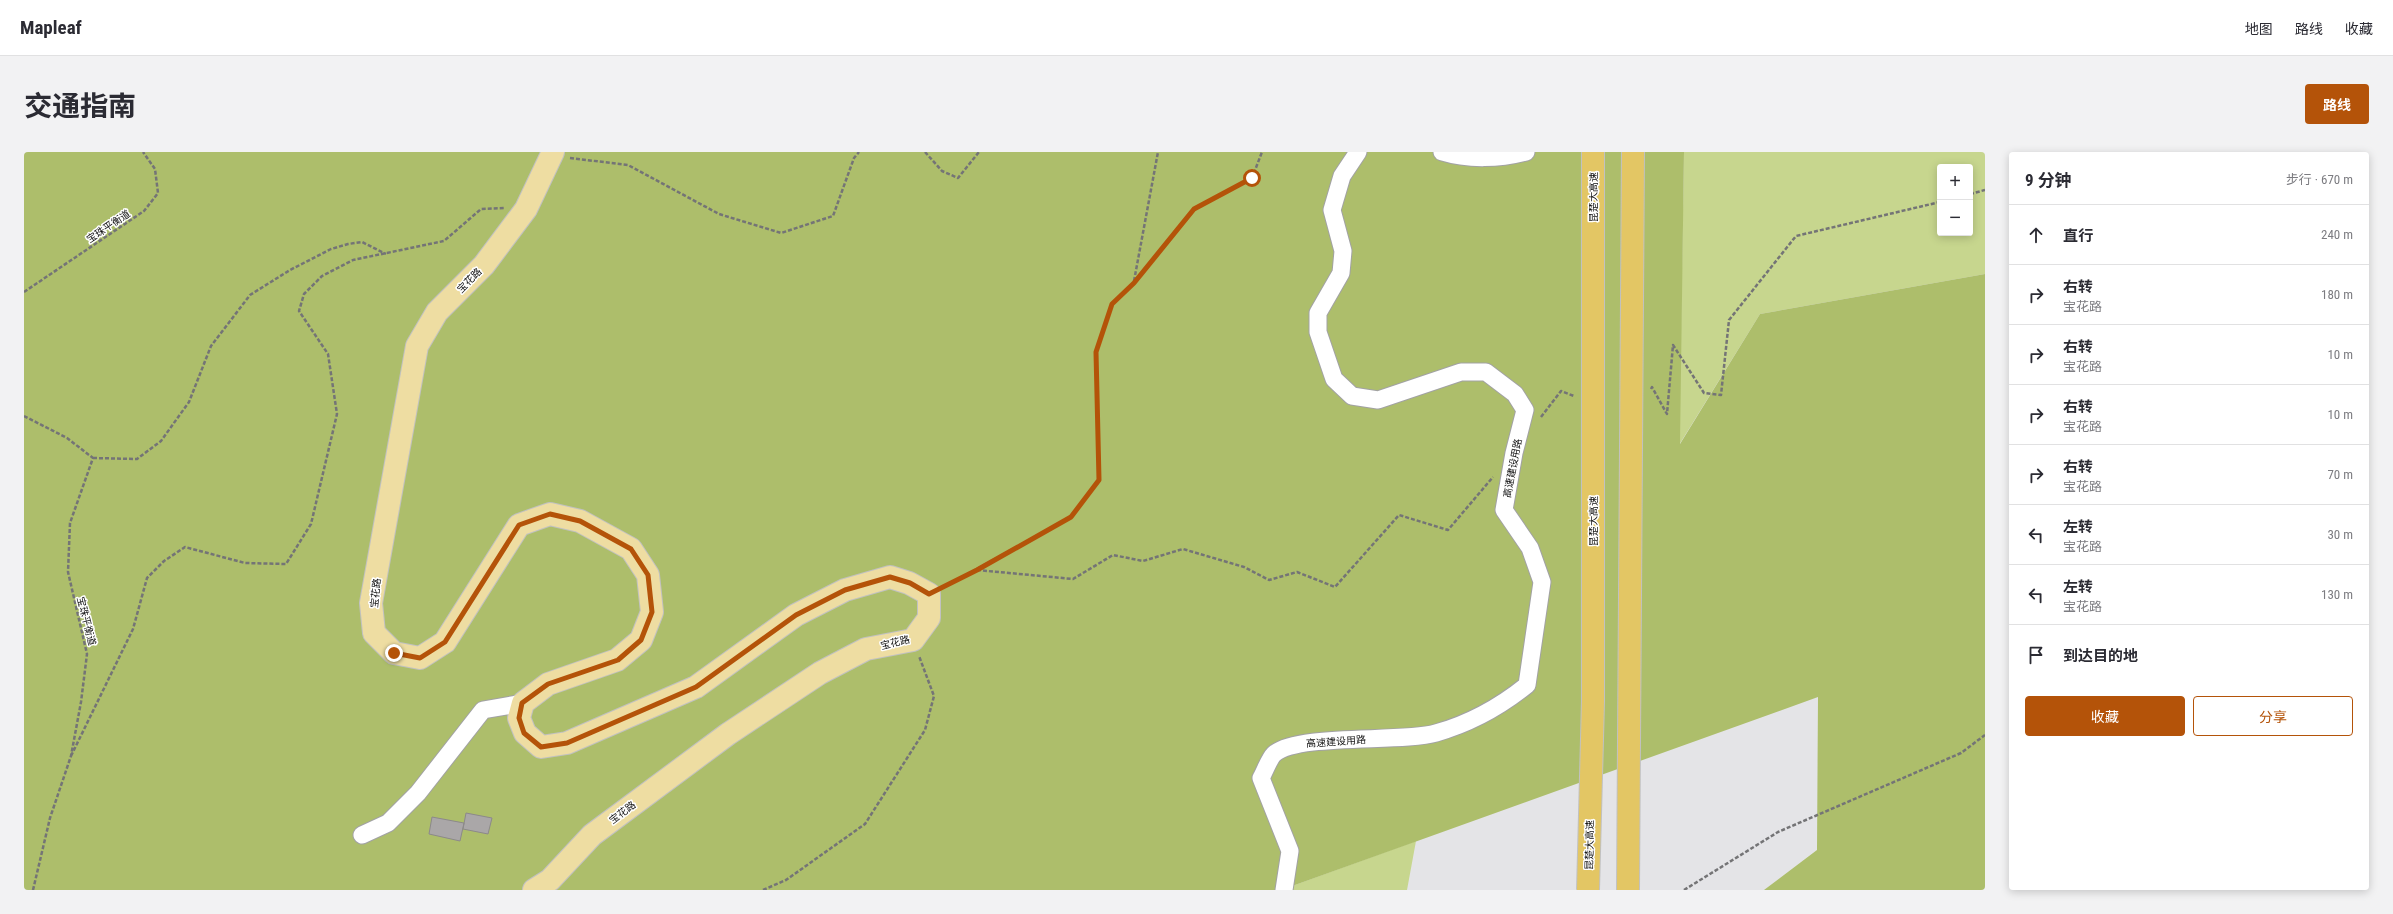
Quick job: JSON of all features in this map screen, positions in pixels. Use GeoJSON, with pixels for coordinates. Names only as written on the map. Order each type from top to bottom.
{"type":"FeatureCollection","features":[{"type":"Feature","properties":{"kind":"highway","name":"昆楚大高速"},"geometry":{"type":"LineString","coordinates":[[1588,890],[1593,701],[1593,152]]}},
{"type":"Feature","properties":{"kind":"highway"},"geometry":{"type":"LineString","coordinates":[[1628,890],[1633,152]]}},
{"type":"Feature","properties":{"kind":"main road","name":"宝花路"},"geometry":{"type":"LineString","coordinates":[[522,703],[548,684],[618,660],[641,640],[652,612],[648,575],[631,549],[580,521],[550,514],[519,525],[445,642],[420,658],[394,653],[374,633],[372,603],[417,346],[437,312],[484,265],[520,217],[526,208],[552,154]]}},
{"type":"Feature","properties":{"kind":"main road"},"geometry":{"type":"LineString","coordinates":[[522,703],[519,718],[524,733],[541,747],[567,743],[696,687],[796,615],[845,590],[890,577],[910,583],[929,594]]}},
{"type":"Feature","properties":{"kind":"main road","name":"宝花路"},"geometry":{"type":"LineString","coordinates":[[534,890],[550,880],[592,835],[728,734],[820,673],[866,649],[913,640],[929,618],[929,594]]}},
{"type":"Feature","properties":{"kind":"street","name":"高速建设用路"},"geometry":{"type":"LineString","coordinates":[[1284,890],[1290,851],[1261,778],[1274,754],[1299,744],[1435,733],[1487,712],[1511,698],[1527,685],[1542,582],[1530,548],[1504,510],[1514,453],[1525,410],[1515,394],[1486,372],[1461,372],[1378,400],[1352,396],[1334,379],[1318,332],[1318,313],[1341,273],[1343,251],[1332,210],[1342,176],[1358,152]]}},
{"type":"Feature","properties":{"kind":"street"},"geometry":{"type":"LineString","coordinates":[[1442,152],[1455,156],[1508,157],[1526,152]]}},
{"type":"Feature","properties":{"kind":"street"},"geometry":{"type":"LineString","coordinates":[[362,835],[388,823],[418,792],[482,710],[522,703]]}},
{"type":"Feature","properties":{"kind":"path","name":"宝珠平衡道"},"geometry":{"type":"LineString","coordinates":[[24,292],[144,211],[158,193],[155,169],[143,152]]}},
{"type":"Feature","properties":{"kind":"path"},"geometry":{"type":"LineString","coordinates":[[552,154],[628,165],[719,214],[781,233],[834,216],[854,158],[859,152]]}},
{"type":"Feature","properties":{"kind":"path"},"geometry":{"type":"LineString","coordinates":[[925,152],[942,171],[958,178],[979,152]]}},
{"type":"Feature","properties":{"kind":"path"},"geometry":{"type":"LineString","coordinates":[[1134,283],[1158,152]]}},
{"type":"Feature","properties":{"kind":"path"},"geometry":{"type":"LineString","coordinates":[[929,594],[977,570],[1071,517],[1099,480],[1096,352],[1112,304],[1134,283],[1194,209],[1252,178],[1262,152]]}},
{"type":"Feature","properties":{"kind":"path"},"geometry":{"type":"LineString","coordinates":[[1973,193],[1985,190]]}},
{"type":"Feature","properties":{"kind":"path"},"geometry":{"type":"LineString","coordinates":[[71,756],[133,629],[148,578],[164,561],[185,547],[245,563],[286,564],[311,524],[337,414],[328,354],[299,311],[304,294],[322,276],[353,260],[444,241],[481,210],[502,207],[520,217]]}},
{"type":"Feature","properties":{"kind":"path"},"geometry":{"type":"LineString","coordinates":[[24,416],[67,438],[93,458],[137,459],[161,441],[189,402],[211,346],[250,295],[290,270],[331,249],[362,242],[386,254]]}},
{"type":"Feature","properties":{"kind":"path","name":"宝珠平衡道"},"geometry":{"type":"LineString","coordinates":[[33,890],[50,818],[71,756],[87,654],[68,572],[70,523],[93,458]]}},
{"type":"Feature","properties":{"kind":"path"},"geometry":{"type":"LineString","coordinates":[[763,890],[786,880],[865,824],[925,730],[934,696],[913,640]]}},
{"type":"Feature","properties":{"kind":"path"},"geometry":{"type":"LineString","coordinates":[[1684,890],[1778,832],[1961,753],[1985,735]]}},
{"type":"Feature","properties":{"kind":"green space"},"geometry":{"type":"Polygon","coordinates":[[[24,152],[1684,152],[1680,444],[1760,314],[1985,274],[1985,890],[1764,890],[1817,850],[1818,697],[1281,890],[24,890],[24,152]]]}},
{"type":"Feature","properties":{"kind":"green space"},"geometry":{"type":"Polygon","coordinates":[[[1684,152],[1985,152],[1985,274],[1760,314],[1679,445],[1684,152]]]}},
{"type":"Feature","properties":{"kind":"green space"},"geometry":{"type":"Polygon","coordinates":[[[1416,841],[1407,890],[1281,890],[1416,841]]]}},
{"type":"Feature","properties":{"kind":"building"},"geometry":{"type":"Polygon","coordinates":[[[466,813],[492,818],[488,834],[463,829],[466,813]]]}},
{"type":"Feature","properties":{"kind":"building"},"geometry":{"type":"Polygon","coordinates":[[[432,817],[464,823],[460,841],[429,834],[432,817]]]}},
{"type":"Feature","properties":{"kind":"route"},"geometry":{"type":"LineString","coordinates":[[394,653],[420,658],[445,642],[519,525],[550,514],[580,521],[631,549],[648,575],[652,612],[641,640],[618,660],[548,684],[522,703],[519,718],[524,733],[541,747],[567,743],[621,722],[696,687],[796,615],[845,590],[890,577],[910,583],[929,594],[977,570],[1071,517],[1099,480],[1096,352],[1112,304],[1134,283],[1194,209],[1252,178]]}}]}
